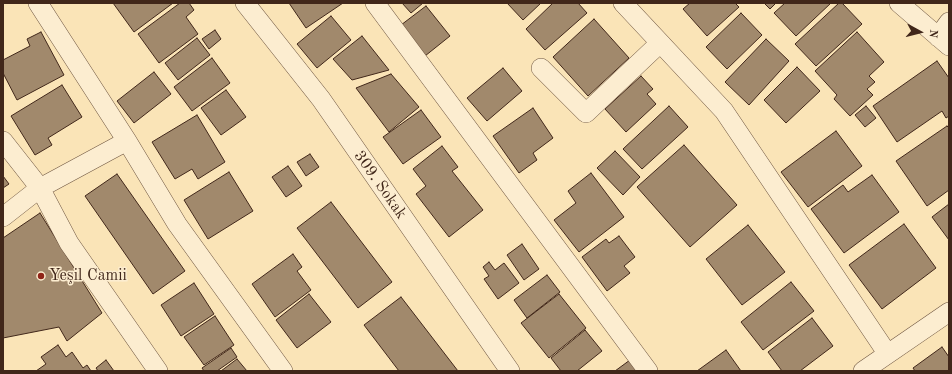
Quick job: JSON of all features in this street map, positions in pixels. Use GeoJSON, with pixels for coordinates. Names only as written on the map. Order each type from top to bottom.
{"type":"FeatureCollection","features":[{"type":"Feature","properties":{"kind":"street"},"geometry":{"type":"LineString","coordinates":[[38,3],[127,141],[177,224],[284,371]]}},
{"type":"Feature","properties":{"kind":"street","name":"309. Sokak"},"geometry":{"type":"LineString","coordinates":[[245,3],[321,99],[510,371]]}},
{"type":"Feature","properties":{"kind":"street"},"geometry":{"type":"LineString","coordinates":[[375,3],[648,371]]}},
{"type":"Feature","properties":{"kind":"street"},"geometry":{"type":"LineString","coordinates":[[623,3],[724,111],[887,353]]}},
{"type":"Feature","properties":{"kind":"street"},"geometry":{"type":"LineString","coordinates":[[899,3],[946,35]]}},
{"type":"Feature","properties":{"kind":"street"},"geometry":{"type":"LineString","coordinates":[[541,68],[586,113],[660,42]]}},
{"type":"Feature","properties":{"kind":"street"},"geometry":{"type":"LineString","coordinates":[[3,217],[40,188],[127,141]]}},
{"type":"Feature","properties":{"kind":"street"},"geometry":{"type":"LineString","coordinates":[[3,142],[40,188],[69,243],[158,371]]}},
{"type":"Feature","properties":{"kind":"street"},"geometry":{"type":"LineString","coordinates":[[863,371],[887,353],[949,312]]}},
{"type":"Feature","properties":{"kind":"building"},"geometry":{"type":"Polygon","coordinates":[[[113,3],[173,3],[134,32],[113,3]]]}},
{"type":"Feature","properties":{"kind":"building"},"geometry":{"type":"Polygon","coordinates":[[[180,3],[189,3],[194,10],[186,17],[198,34],[159,63],[138,34],[180,3]]]}},
{"type":"Feature","properties":{"kind":"building"},"geometry":{"type":"Polygon","coordinates":[[[289,3],[343,3],[306,28],[289,3]]]}},
{"type":"Feature","properties":{"kind":"building"},"geometry":{"type":"Polygon","coordinates":[[[402,3],[423,3],[411,13],[402,3]]]}},
{"type":"Feature","properties":{"kind":"building"},"geometry":{"type":"Polygon","coordinates":[[[507,3],[541,3],[523,20],[507,3]]]}},
{"type":"Feature","properties":{"kind":"building"},"geometry":{"type":"Polygon","coordinates":[[[553,3],[578,3],[587,13],[545,50],[526,29],[553,3]]]}},
{"type":"Feature","properties":{"kind":"building"},"geometry":{"type":"Polygon","coordinates":[[[690,3],[735,3],[739,7],[707,36],[683,9],[690,3]]]}},
{"type":"Feature","properties":{"kind":"building"},"geometry":{"type":"Polygon","coordinates":[[[764,3],[776,3],[770,9],[764,3]]]}},
{"type":"Feature","properties":{"kind":"building"},"geometry":{"type":"Polygon","coordinates":[[[785,3],[831,3],[796,36],[774,13],[785,3]]]}},
{"type":"Feature","properties":{"kind":"building"},"geometry":{"type":"Polygon","coordinates":[[[839,3],[842,3],[862,24],[816,66],[795,44],[839,3]]]}},
{"type":"Feature","properties":{"kind":"building"},"geometry":{"type":"Polygon","coordinates":[[[426,6],[450,36],[425,56],[401,25],[426,6]]]}},
{"type":"Feature","properties":{"kind":"building"},"geometry":{"type":"Polygon","coordinates":[[[741,13],[762,35],[727,69],[706,47],[741,13]]]}},
{"type":"Feature","properties":{"kind":"building"},"geometry":{"type":"Polygon","coordinates":[[[331,16],[351,40],[317,68],[297,44],[331,16]]]}},
{"type":"Feature","properties":{"kind":"building"},"geometry":{"type":"Polygon","coordinates":[[[594,19],[629,58],[588,96],[553,57],[594,19]]]}},
{"type":"Feature","properties":{"kind":"building"},"geometry":{"type":"Polygon","coordinates":[[[215,30],[221,39],[209,49],[202,39],[215,30]]]}},
{"type":"Feature","properties":{"kind":"building"},"geometry":{"type":"Polygon","coordinates":[[[41,32],[64,75],[17,100],[3,73],[3,60],[30,46],[27,39],[41,32]]]}},
{"type":"Feature","properties":{"kind":"building"},"geometry":{"type":"Polygon","coordinates":[[[857,32],[884,62],[869,76],[875,82],[867,89],[873,95],[850,116],[834,99],[837,95],[815,71],[857,32]]]}},
{"type":"Feature","properties":{"kind":"building"},"geometry":{"type":"Polygon","coordinates":[[[362,36],[389,70],[352,80],[333,59],[362,36]]]}},
{"type":"Feature","properties":{"kind":"building"},"geometry":{"type":"Polygon","coordinates":[[[197,38],[210,55],[178,80],[165,63],[197,38]]]}},
{"type":"Feature","properties":{"kind":"building"},"geometry":{"type":"Polygon","coordinates":[[[766,39],[789,61],[749,105],[725,82],[766,39]]]}},
{"type":"Feature","properties":{"kind":"building"},"geometry":{"type":"Polygon","coordinates":[[[212,58],[230,83],[192,111],[174,87],[212,58]]]}},
{"type":"Feature","properties":{"kind":"building"},"geometry":{"type":"Polygon","coordinates":[[[937,61],[949,78],[949,116],[946,118],[942,111],[897,142],[873,106],[937,61]]]}},
{"type":"Feature","properties":{"kind":"building"},"geometry":{"type":"Polygon","coordinates":[[[797,67],[820,91],[786,123],[764,100],[797,67]]]}},
{"type":"Feature","properties":{"kind":"building"},"geometry":{"type":"Polygon","coordinates":[[[503,68],[522,91],[487,121],[467,98],[503,68]]]}},
{"type":"Feature","properties":{"kind":"building"},"geometry":{"type":"Polygon","coordinates":[[[154,72],[171,94],[134,123],[117,101],[154,72]]]}},
{"type":"Feature","properties":{"kind":"building"},"geometry":{"type":"Polygon","coordinates":[[[391,74],[419,107],[389,132],[356,88],[391,74]]]}},
{"type":"Feature","properties":{"kind":"building"},"geometry":{"type":"Polygon","coordinates":[[[641,76],[653,89],[647,94],[656,104],[626,132],[605,109],[641,76]]]}},
{"type":"Feature","properties":{"kind":"building"},"geometry":{"type":"Polygon","coordinates":[[[62,85],[82,117],[48,138],[52,145],[35,155],[11,116],[62,85]]]}},
{"type":"Feature","properties":{"kind":"building"},"geometry":{"type":"Polygon","coordinates":[[[226,90],[246,117],[221,135],[201,108],[226,90]]]}},
{"type":"Feature","properties":{"kind":"building"},"geometry":{"type":"Polygon","coordinates":[[[669,106],[688,127],[642,169],[623,149],[669,106]]]}},
{"type":"Feature","properties":{"kind":"building"},"geometry":{"type":"Polygon","coordinates":[[[866,106],[876,118],[865,127],[855,115],[866,106]]]}},
{"type":"Feature","properties":{"kind":"building"},"geometry":{"type":"Polygon","coordinates":[[[533,108],[553,138],[533,153],[537,160],[519,173],[493,136],[533,108]]]}},
{"type":"Feature","properties":{"kind":"building"},"geometry":{"type":"Polygon","coordinates":[[[421,110],[441,137],[403,164],[383,137],[421,110]]]}},
{"type":"Feature","properties":{"kind":"building"},"geometry":{"type":"Polygon","coordinates":[[[197,115],[225,162],[198,179],[192,169],[175,179],[152,142],[197,115]]]}},
{"type":"Feature","properties":{"kind":"building"},"geometry":{"type":"Polygon","coordinates":[[[947,126],[949,128],[949,190],[927,206],[896,161],[947,126]]]}},
{"type":"Feature","properties":{"kind":"building"},"geometry":{"type":"Polygon","coordinates":[[[836,131],[862,166],[808,207],[781,172],[836,131]]]}},
{"type":"Feature","properties":{"kind":"building"},"geometry":{"type":"Polygon","coordinates":[[[684,145],[737,205],[690,247],[637,187],[684,145]]]}},
{"type":"Feature","properties":{"kind":"building"},"geometry":{"type":"Polygon","coordinates":[[[442,146],[458,167],[452,171],[483,210],[449,237],[416,194],[426,186],[413,169],[442,146]]]}},
{"type":"Feature","properties":{"kind":"building"},"geometry":{"type":"Polygon","coordinates":[[[615,151],[640,177],[623,195],[597,168],[615,151]]]}},
{"type":"Feature","properties":{"kind":"building"},"geometry":{"type":"Polygon","coordinates":[[[310,154],[319,167],[306,176],[297,162],[310,154]]]}},
{"type":"Feature","properties":{"kind":"building"},"geometry":{"type":"Polygon","coordinates":[[[288,166],[302,186],[286,197],[272,177],[288,166]]]}},
{"type":"Feature","properties":{"kind":"building"},"geometry":{"type":"Polygon","coordinates":[[[229,172],[253,211],[208,239],[184,200],[229,172]]]}},
{"type":"Feature","properties":{"kind":"building"},"geometry":{"type":"Polygon","coordinates":[[[591,173],[624,217],[579,252],[554,220],[576,203],[568,191],[591,173]]]}},
{"type":"Feature","properties":{"kind":"building"},"geometry":{"type":"Polygon","coordinates":[[[117,174],[185,271],[153,294],[85,196],[117,174]]]}},
{"type":"Feature","properties":{"kind":"building"},"geometry":{"type":"Polygon","coordinates":[[[872,175],[899,212],[844,253],[811,209],[843,185],[848,192],[872,175]]]}},
{"type":"Feature","properties":{"kind":"building"},"geometry":{"type":"Polygon","coordinates":[[[3,176],[9,184],[3,188],[3,176]]]}},
{"type":"Feature","properties":{"kind":"building"},"geometry":{"type":"Polygon","coordinates":[[[331,202],[392,282],[358,308],[297,228],[331,202]]]}},
{"type":"Feature","properties":{"kind":"building"},"geometry":{"type":"Polygon","coordinates":[[[949,204],[949,240],[932,217],[949,204]]]}},
{"type":"Feature","properties":{"kind":"building","name":"Yeşil Camii"},"geometry":{"type":"Polygon","coordinates":[[[40,213],[102,313],[67,341],[59,327],[3,338],[3,238],[40,213]]]}},
{"type":"Feature","properties":{"kind":"building"},"geometry":{"type":"Polygon","coordinates":[[[904,224],[936,268],[882,309],[849,265],[904,224]]]}},
{"type":"Feature","properties":{"kind":"building"},"geometry":{"type":"Polygon","coordinates":[[[748,225],[785,272],[742,305],[706,259],[748,225]]]}},
{"type":"Feature","properties":{"kind":"building"},"geometry":{"type":"Polygon","coordinates":[[[619,236],[635,257],[624,266],[630,273],[607,291],[582,257],[606,239],[609,243],[619,236]]]}},
{"type":"Feature","properties":{"kind":"building"},"geometry":{"type":"Polygon","coordinates":[[[522,244],[539,269],[524,280],[507,255],[522,244]]]}},
{"type":"Feature","properties":{"kind":"building"},"geometry":{"type":"Polygon","coordinates":[[[293,254],[302,267],[297,271],[311,290],[275,317],[252,284],[293,254]]]}},
{"type":"Feature","properties":{"kind":"building"},"geometry":{"type":"Polygon","coordinates":[[[489,262],[495,270],[504,263],[519,283],[498,299],[484,279],[489,276],[483,267],[489,262]]]}},
{"type":"Feature","properties":{"kind":"building"},"geometry":{"type":"Polygon","coordinates":[[[547,275],[560,292],[527,318],[514,300],[547,275]]]}},
{"type":"Feature","properties":{"kind":"building"},"geometry":{"type":"Polygon","coordinates":[[[791,282],[814,311],[763,350],[741,322],[791,282]]]}},
{"type":"Feature","properties":{"kind":"building"},"geometry":{"type":"Polygon","coordinates":[[[194,283],[214,314],[181,336],[161,305],[194,283]]]}},
{"type":"Feature","properties":{"kind":"building"},"geometry":{"type":"Polygon","coordinates":[[[309,294],[331,322],[297,348],[276,320],[309,294]]]}},
{"type":"Feature","properties":{"kind":"building"},"geometry":{"type":"Polygon","coordinates":[[[559,294],[586,328],[549,358],[521,323],[559,294]]]}},
{"type":"Feature","properties":{"kind":"building"},"geometry":{"type":"Polygon","coordinates":[[[401,297],[458,371],[399,371],[364,325],[401,297]]]}},
{"type":"Feature","properties":{"kind":"building"},"geometry":{"type":"Polygon","coordinates":[[[215,316],[234,345],[204,365],[184,337],[215,316]]]}},
{"type":"Feature","properties":{"kind":"building"},"geometry":{"type":"Polygon","coordinates":[[[812,318],[833,346],[800,371],[782,371],[768,352],[812,318]]]}},
{"type":"Feature","properties":{"kind":"building"},"geometry":{"type":"Polygon","coordinates":[[[585,330],[602,351],[577,371],[561,371],[551,358],[585,330]]]}},
{"type":"Feature","properties":{"kind":"building"},"geometry":{"type":"Polygon","coordinates":[[[58,345],[66,357],[72,352],[83,368],[87,365],[91,371],[36,371],[46,364],[41,357],[58,345]]]}},
{"type":"Feature","properties":{"kind":"building"},"geometry":{"type":"Polygon","coordinates":[[[942,347],[949,357],[949,371],[915,371],[913,368],[942,347]]]}},
{"type":"Feature","properties":{"kind":"building"},"geometry":{"type":"Polygon","coordinates":[[[231,348],[237,357],[217,371],[204,371],[202,368],[231,348]]]}},
{"type":"Feature","properties":{"kind":"building"},"geometry":{"type":"Polygon","coordinates":[[[726,350],[741,371],[697,371],[726,350]]]}},
{"type":"Feature","properties":{"kind":"building"},"geometry":{"type":"Polygon","coordinates":[[[237,359],[247,371],[221,371],[237,359]]]}},
{"type":"Feature","properties":{"kind":"building"},"geometry":{"type":"Polygon","coordinates":[[[106,360],[114,371],[98,371],[96,368],[106,360]]]}},
{"type":"Feature","properties":{"kind":"building"},"geometry":{"type":"Polygon","coordinates":[[[630,360],[638,371],[615,371],[630,360]]]}},
{"type":"Feature","properties":{"kind":"place","name":"Yeşil Camii"},"geometry":{"type":"Point","coordinates":[41,276]}}]}
